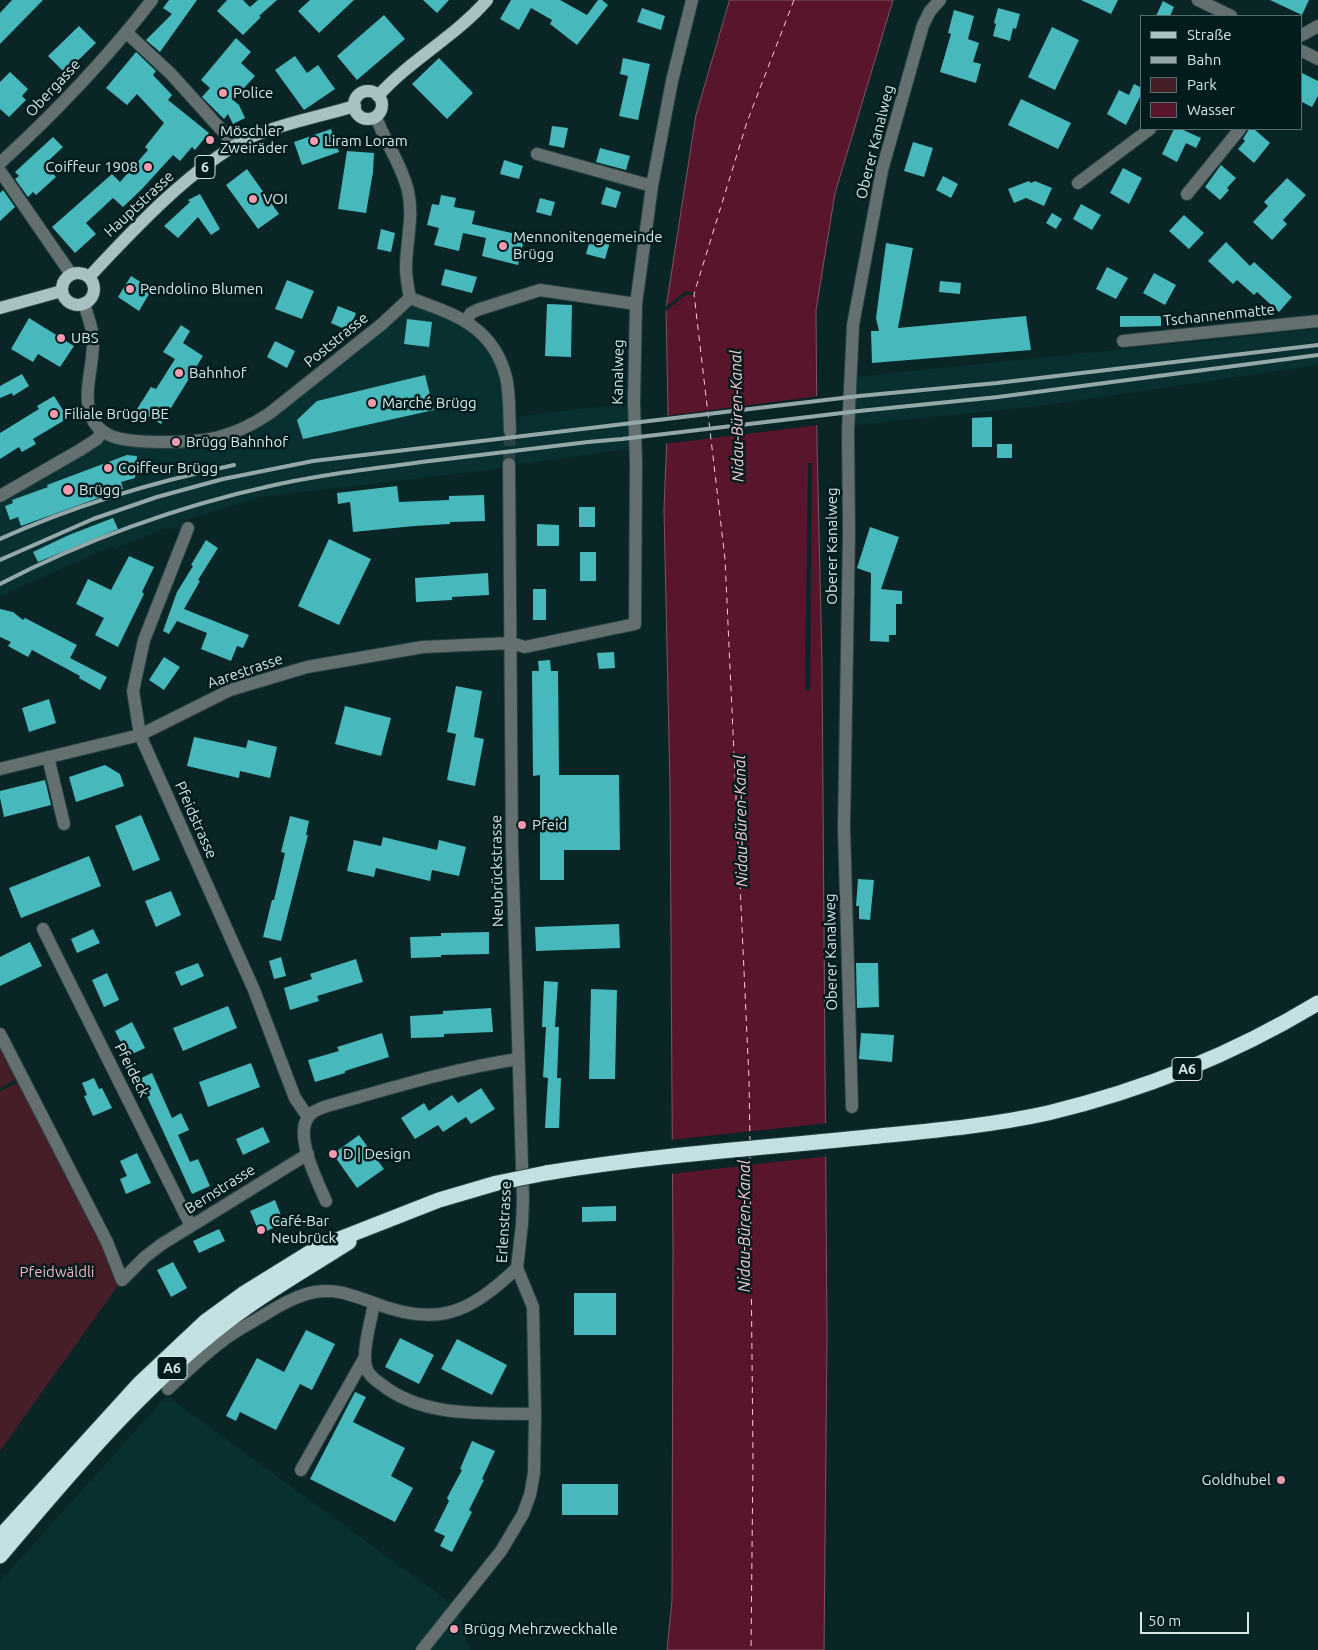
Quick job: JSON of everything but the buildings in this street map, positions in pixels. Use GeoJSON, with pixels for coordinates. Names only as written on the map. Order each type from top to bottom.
{"type":"FeatureCollection","features":[{"type":"Feature","properties":{"kind":"highway","name":"A6"},"geometry":{"type":"LineString","coordinates":[[0,1537],[139,1384],[206,1321],[243,1294],[319,1247],[439,1200],[497,1183],[546,1173],[614,1162],[946,1130],[1046,1113],[1151,1083],[1201,1064],[1255,1038],[1318,1003]]}},
{"type":"Feature","properties":{"kind":"highway","name":"A6"},"geometry":{"type":"LineString","coordinates":[[0,1556],[96,1445],[147,1391],[183,1358],[214,1332],[286,1279],[380,1223]]}},
{"type":"Feature","properties":{"kind":"main road"},"geometry":{"type":"LineString","coordinates":[[355,106],[357,113],[362,118],[376,117],[382,107],[382,102],[378,96],[391,81],[468,21],[487,0]]}},
{"type":"Feature","properties":{"kind":"main road","name":"Hauptstrasse"},"geometry":{"type":"LineString","coordinates":[[89,277],[175,191],[236,146],[264,133],[355,106],[357,98],[363,93],[371,92],[378,96]]}},
{"type":"Feature","properties":{"kind":"main road"},"geometry":{"type":"LineString","coordinates":[[81,273],[89,277],[94,286],[94,292],[89,300],[79,305],[68,301],[62,291],[63,283],[71,274],[81,273]]}},
{"type":"Feature","properties":{"kind":"main road"},"geometry":{"type":"LineString","coordinates":[[0,308],[62,291]]}},
{"type":"Feature","properties":{"kind":"street","name":"Obergasse"},"geometry":{"type":"LineString","coordinates":[[0,163],[35,130],[127,33],[152,0]]}},
{"type":"Feature","properties":{"kind":"street","name":"Kanalweg"},"geometry":{"type":"LineString","coordinates":[[511,643],[526,647],[635,624],[636,462],[634,404],[636,304],[652,186],[672,81],[692,0]]}},
{"type":"Feature","properties":{"kind":"street","name":"Oberer Kanalweg"},"geometry":{"type":"LineString","coordinates":[[852,1107],[844,827],[849,532],[848,431],[854,325],[882,170],[923,25],[930,11],[939,0]]}},
{"type":"Feature","properties":{"kind":"street"},"geometry":{"type":"LineString","coordinates":[[1198,0],[1229,15]]}},
{"type":"Feature","properties":{"kind":"street"},"geometry":{"type":"LineString","coordinates":[[1303,35],[1318,26]]}},
{"type":"Feature","properties":{"kind":"street"},"geometry":{"type":"LineString","coordinates":[[127,33],[171,74],[236,146]]}},
{"type":"Feature","properties":{"kind":"street"},"geometry":{"type":"LineString","coordinates":[[1303,52],[1318,59]]}},
{"type":"Feature","properties":{"kind":"street"},"geometry":{"type":"LineString","coordinates":[[376,117],[384,138],[398,162],[408,191],[409,221],[406,267],[410,298],[466,321],[487,339],[500,362],[507,387],[510,431]]}},
{"type":"Feature","properties":{"kind":"street"},"geometry":{"type":"LineString","coordinates":[[1078,183],[1149,130]]}},
{"type":"Feature","properties":{"kind":"street"},"geometry":{"type":"LineString","coordinates":[[1187,194],[1239,130]]}},
{"type":"Feature","properties":{"kind":"street"},"geometry":{"type":"LineString","coordinates":[[537,154],[652,186]]}},
{"type":"Feature","properties":{"kind":"street"},"geometry":{"type":"LineString","coordinates":[[0,171],[71,274]]}},
{"type":"Feature","properties":{"kind":"street"},"geometry":{"type":"LineString","coordinates":[[466,321],[471,313],[477,310],[540,290],[636,304]]}},
{"type":"Feature","properties":{"kind":"street","name":"Poststrasse"},"geometry":{"type":"LineString","coordinates":[[102,431],[119,438],[181,442],[199,441],[236,432],[254,424],[270,413],[382,324],[410,298]]}},
{"type":"Feature","properties":{"kind":"street"},"geometry":{"type":"LineString","coordinates":[[0,496],[80,450],[97,439],[102,431],[91,417],[88,404],[93,338],[84,303]]}},
{"type":"Feature","properties":{"kind":"street","name":"Tschannenmatte"},"geometry":{"type":"LineString","coordinates":[[1123,341],[1318,321]]}},
{"type":"Feature","properties":{"kind":"street","name":"Neubrückstrasse"},"geometry":{"type":"LineString","coordinates":[[509,464],[512,847],[518,1059]]}},
{"type":"Feature","properties":{"kind":"street","name":"Pfeidstrasse"},"geometry":{"type":"LineString","coordinates":[[188,528],[144,640],[133,691],[140,735],[254,990],[295,1098],[308,1117]]}},
{"type":"Feature","properties":{"kind":"street","name":"Aarestrasse"},"geometry":{"type":"LineString","coordinates":[[0,769],[140,735],[230,690],[308,667],[423,647],[511,643]]}},
{"type":"Feature","properties":{"kind":"street"},"geometry":{"type":"LineString","coordinates":[[48,757],[64,824]]}},
{"type":"Feature","properties":{"kind":"street","name":"Pfeideck"},"geometry":{"type":"LineString","coordinates":[[43,929],[191,1226]]}},
{"type":"Feature","properties":{"kind":"street","name":"Bernstrasse"},"geometry":{"type":"LineString","coordinates":[[0,1034],[107,1242],[122,1280],[145,1257],[191,1226],[308,1154]]}},
{"type":"Feature","properties":{"kind":"street"},"geometry":{"type":"LineString","coordinates":[[326,1201],[308,1154],[304,1132],[305,1122],[316,1110],[428,1078],[518,1059]]}},
{"type":"Feature","properties":{"kind":"street","name":"Erlenstrasse"},"geometry":{"type":"LineString","coordinates":[[422,1650],[501,1551],[523,1514],[532,1484],[535,1414],[533,1307],[517,1268],[523,1199],[518,1059]]}},
{"type":"Feature","properties":{"kind":"street"},"geometry":{"type":"LineString","coordinates":[[168,1389],[224,1339],[273,1309],[301,1296],[316,1292],[334,1291],[348,1293],[396,1311],[414,1315],[435,1315],[458,1310],[473,1304],[488,1294],[517,1268]]}},
{"type":"Feature","properties":{"kind":"street"},"geometry":{"type":"LineString","coordinates":[[301,1470],[364,1357],[374,1303]]}},
{"type":"Feature","properties":{"kind":"street"},"geometry":{"type":"LineString","coordinates":[[364,1357],[367,1370],[374,1379],[390,1392],[416,1402],[437,1409],[458,1412],[535,1414]]}},
{"type":"Feature","properties":{"kind":"shaded area"},"geometry":{"type":"Polygon","coordinates":[[[410,298],[452,314],[494,349],[510,430],[521,416],[634,403],[636,462],[628,449],[497,469],[261,497],[185,520],[180,529],[166,528],[114,549],[112,546],[0,596],[0,496],[97,439],[147,441],[236,432],[410,298]]]}},
{"type":"Feature","properties":{"kind":"shaded area"},"geometry":{"type":"Polygon","coordinates":[[[1318,329],[1318,365],[1048,405],[855,425],[854,377],[1318,329]]]}},
{"type":"Feature","properties":{"kind":"shaded area"},"geometry":{"type":"Polygon","coordinates":[[[167,1396],[456,1607],[470,1650],[0,1650],[0,1581],[167,1396]]]}},
{"type":"Feature","properties":{"kind":"green space"},"geometry":{"type":"Polygon","coordinates":[[[0,1045],[18,1078],[0,1088],[0,1045]]]}},
{"type":"Feature","properties":{"kind":"green space","name":"Pfeidwäldli"},"geometry":{"type":"Polygon","coordinates":[[[24,1080],[122,1280],[0,1451],[0,1091],[24,1080]]]}},
{"type":"Feature","properties":{"kind":"water","name":"Nidau-Büren-Kanal"},"geometry":{"type":"Polygon","coordinates":[[[730,0],[893,0],[835,193],[816,310],[822,664],[827,1335],[824,1650],[667,1650],[672,1600],[673,1250],[670,786],[664,509],[668,412],[666,308],[696,115],[730,0]]]}},
{"type":"Feature","properties":{"kind":"pier"},"geometry":{"type":"Polygon","coordinates":[[[686,291],[694,293],[694,295],[686,295],[664,312],[664,308],[686,291]]]}},
{"type":"Feature","properties":{"kind":"pier"},"geometry":{"type":"Polygon","coordinates":[[[819,396],[819,425],[664,444],[665,416],[819,396]]]}},
{"type":"Feature","properties":{"kind":"pier"},"geometry":{"type":"Polygon","coordinates":[[[808,463],[812,463],[810,691],[805,690],[808,463]]]}},
{"type":"Feature","properties":{"kind":"pier"},"geometry":{"type":"Polygon","coordinates":[[[828,1123],[829,1156],[670,1174],[670,1140],[828,1123]]]}},
{"type":"Feature","properties":{"kind":"ferry route"},"geometry":{"type":"LineString","coordinates":[[750,1142],[749,1079],[725,559],[694,294],[747,122],[794,0]]}},
{"type":"Feature","properties":{"kind":"ferry route"},"geometry":{"type":"LineString","coordinates":[[750,1156],[753,1456],[751,1650]]}},
{"type":"Feature","properties":{"kind":"tunnel"},"geometry":{"type":"LineString","coordinates":[[509,464],[510,431]]}},
{"type":"Feature","properties":{"kind":"railway"},"geometry":{"type":"LineString","coordinates":[[0,560],[93,519],[157,497],[223,479],[313,461],[859,396],[997,383],[1318,345]]}},
{"type":"Feature","properties":{"kind":"railway"},"geometry":{"type":"LineString","coordinates":[[0,584],[97,539],[166,514],[236,494],[310,478],[568,444],[998,397],[1318,355]]}},
{"type":"Feature","properties":{"kind":"railway"},"geometry":{"type":"LineString","coordinates":[[0,539],[86,505],[144,487],[234,465]]}},
{"type":"Feature","properties":{"kind":"place","name":"Police"},"geometry":{"type":"Point","coordinates":[223,93]}},
{"type":"Feature","properties":{"kind":"place","name":"Möschler Zweiräder"},"geometry":{"type":"Point","coordinates":[210,140]}},
{"type":"Feature","properties":{"kind":"place","name":"Liram Loram"},"geometry":{"type":"Point","coordinates":[314,141]}},
{"type":"Feature","properties":{"kind":"place","name":"Coiffeur 1908"},"geometry":{"type":"Point","coordinates":[148,167]}},
{"type":"Feature","properties":{"kind":"place","name":"VOI"},"geometry":{"type":"Point","coordinates":[253,199]}},
{"type":"Feature","properties":{"kind":"place","name":"Mennonitengemeinde Brügg"},"geometry":{"type":"Point","coordinates":[503,246]}},
{"type":"Feature","properties":{"kind":"place","name":"Pendolino Blumen"},"geometry":{"type":"Point","coordinates":[130,289]}},
{"type":"Feature","properties":{"kind":"place","name":"UBS"},"geometry":{"type":"Point","coordinates":[61,338]}},
{"type":"Feature","properties":{"kind":"place","name":"Bahnhof"},"geometry":{"type":"Point","coordinates":[179,373]}},
{"type":"Feature","properties":{"kind":"place","name":"Marché Brügg"},"geometry":{"type":"Point","coordinates":[372,403]}},
{"type":"Feature","properties":{"kind":"place","name":"Filiale Brügg BE"},"geometry":{"type":"Point","coordinates":[54,414]}},
{"type":"Feature","properties":{"kind":"place","name":"Brügg Bahnhof"},"geometry":{"type":"Point","coordinates":[176,442]}},
{"type":"Feature","properties":{"kind":"place","name":"Coiffeur Brügg"},"geometry":{"type":"Point","coordinates":[108,468]}},
{"type":"Feature","properties":{"kind":"place","name":"Brügg"},"geometry":{"type":"Point","coordinates":[68,490]}},
{"type":"Feature","properties":{"kind":"place","name":"Pfeid"},"geometry":{"type":"Point","coordinates":[522,825]}},
{"type":"Feature","properties":{"kind":"place","name":"D | Design"},"geometry":{"type":"Point","coordinates":[333,1154]}},
{"type":"Feature","properties":{"kind":"place","name":"Café-Bar Neubrück"},"geometry":{"type":"Point","coordinates":[261,1230]}},
{"type":"Feature","properties":{"kind":"place","name":"Goldhubel"},"geometry":{"type":"Point","coordinates":[1281,1480]}},
{"type":"Feature","properties":{"kind":"place","name":"Brügg Mehrzweckhalle"},"geometry":{"type":"Point","coordinates":[454,1629]}}]}
